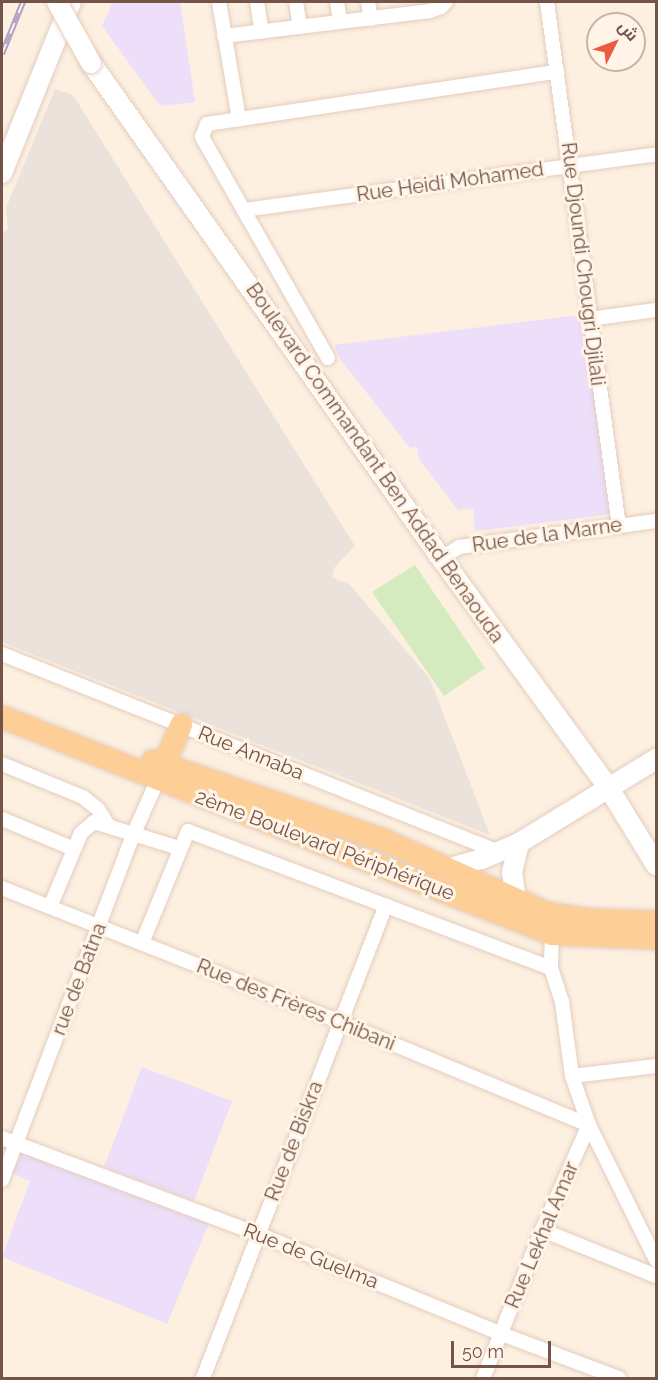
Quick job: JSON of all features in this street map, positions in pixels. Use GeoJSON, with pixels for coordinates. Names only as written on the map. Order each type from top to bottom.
{"type":"FeatureCollection","features":[{"type":"Feature","properties":{"kind":"main road","name":"2ème Boulevard Périphérique"},"geometry":{"type":"LineString","coordinates":[[2,702],[161,772],[552,934],[571,937],[657,938]]}},
{"type":"Feature","properties":{"kind":"main road","name":"2ème Boulevard Périphérique"},"geometry":{"type":"LineString","coordinates":[[2,717],[161,772],[386,841],[450,868],[516,900],[558,916],[657,922]]}},
{"type":"Feature","properties":{"kind":"main road"},"geometry":{"type":"LineString","coordinates":[[161,772],[181,725]]}},
{"type":"Feature","properties":{"kind":"street","name":"Boulevard Commandant Ben Addad Benaouda"},"geometry":{"type":"LineString","coordinates":[[57,2],[91,63],[441,558],[608,787],[657,865]]}},
{"type":"Feature","properties":{"kind":"street"},"geometry":{"type":"LineString","coordinates":[[2,173],[71,2]]}},
{"type":"Feature","properties":{"kind":"street"},"geometry":{"type":"LineString","coordinates":[[219,2],[239,119]]}},
{"type":"Feature","properties":{"kind":"street"},"geometry":{"type":"LineString","coordinates":[[257,2],[262,32]]}},
{"type":"Feature","properties":{"kind":"street"},"geometry":{"type":"LineString","coordinates":[[296,2],[300,27]]}},
{"type":"Feature","properties":{"kind":"street"},"geometry":{"type":"LineString","coordinates":[[337,2],[340,22]]}},
{"type":"Feature","properties":{"kind":"street"},"geometry":{"type":"LineString","coordinates":[[368,2],[371,19]]}},
{"type":"Feature","properties":{"kind":"street"},"geometry":{"type":"LineString","coordinates":[[224,36],[436,10],[446,2]]}},
{"type":"Feature","properties":{"kind":"street","name":"Rue Djoundi Chougri Djilali"},"geometry":{"type":"LineString","coordinates":[[547,2],[619,526]]}},
{"type":"Feature","properties":{"kind":"street"},"geometry":{"type":"LineString","coordinates":[[328,358],[202,137],[207,123],[557,72]]}},
{"type":"Feature","properties":{"kind":"street","name":"Rue Heidi Mohamed"},"geometry":{"type":"LineString","coordinates":[[244,210],[657,154]]}},
{"type":"Feature","properties":{"kind":"street"},"geometry":{"type":"LineString","coordinates":[[589,319],[657,310]]}},
{"type":"Feature","properties":{"kind":"street","name":"Rue de la Marne"},"geometry":{"type":"LineString","coordinates":[[441,558],[459,547],[657,520]]}},
{"type":"Feature","properties":{"kind":"street","name":"Rue Annaba"},"geometry":{"type":"LineString","coordinates":[[2,654],[499,852]]}},
{"type":"Feature","properties":{"kind":"street"},"geometry":{"type":"LineString","coordinates":[[450,868],[519,843],[657,759]]}},
{"type":"Feature","properties":{"kind":"street"},"geometry":{"type":"LineString","coordinates":[[3,769],[83,797],[98,808],[108,825]]}},
{"type":"Feature","properties":{"kind":"street","name":"rue de Batna"},"geometry":{"type":"LineString","coordinates":[[2,1180],[134,833],[161,772]]}},
{"type":"Feature","properties":{"kind":"street"},"geometry":{"type":"LineString","coordinates":[[2,819],[74,849]]}},
{"type":"Feature","properties":{"kind":"street"},"geometry":{"type":"LineString","coordinates":[[50,907],[74,849],[86,826],[94,822],[179,848]]}},
{"type":"Feature","properties":{"kind":"street"},"geometry":{"type":"LineString","coordinates":[[142,943],[179,848],[188,831],[552,968]]}},
{"type":"Feature","properties":{"kind":"street"},"geometry":{"type":"LineString","coordinates":[[516,900],[512,872],[519,843]]}},
{"type":"Feature","properties":{"kind":"street","name":"Rue des Frères Chibani"},"geometry":{"type":"LineString","coordinates":[[2,888],[340,1022],[589,1125]]}},
{"type":"Feature","properties":{"kind":"street","name":"Rue de Biskra"},"geometry":{"type":"LineString","coordinates":[[203,1378],[386,905]]}},
{"type":"Feature","properties":{"kind":"street"},"geometry":{"type":"LineString","coordinates":[[552,934],[552,968],[562,1002],[572,1077],[589,1125],[657,1260]]}},
{"type":"Feature","properties":{"kind":"street"},"geometry":{"type":"LineString","coordinates":[[572,1077],[657,1066]]}},
{"type":"Feature","properties":{"kind":"street","name":"Rue Lekhal Amar"},"geometry":{"type":"LineString","coordinates":[[483,1378],[542,1230],[589,1125]]}},
{"type":"Feature","properties":{"kind":"street","name":"Rue de Guelma"},"geometry":{"type":"LineString","coordinates":[[2,1138],[258,1234],[500,1333],[619,1378]]}},
{"type":"Feature","properties":{"kind":"street"},"geometry":{"type":"LineString","coordinates":[[542,1230],[657,1276]]}},
{"type":"Feature","properties":{"kind":"shaded area"},"geometry":{"type":"Polygon","coordinates":[[[113,2],[180,2],[195,102],[160,106],[102,26],[113,2]]]}},
{"type":"Feature","properties":{"kind":"shaded area"},"geometry":{"type":"Polygon","coordinates":[[[55,89],[73,95],[355,546],[334,568],[332,577],[350,585],[430,679],[490,835],[2,642],[2,233],[8,230],[6,208],[55,89]]]}},
{"type":"Feature","properties":{"kind":"shaded area"},"geometry":{"type":"Polygon","coordinates":[[[579,315],[584,327],[611,514],[485,530],[475,531],[473,509],[458,510],[419,459],[417,447],[410,448],[341,360],[334,345],[579,315]]]}},
{"type":"Feature","properties":{"kind":"shaded area"},"geometry":{"type":"Polygon","coordinates":[[[142,1067],[232,1101],[194,1201],[104,1167],[142,1067]]]}},
{"type":"Feature","properties":{"kind":"shaded area"},"geometry":{"type":"Polygon","coordinates":[[[20,1152],[209,1223],[167,1324],[2,1257],[30,1181],[12,1173],[20,1152]]]}},
{"type":"Feature","properties":{"kind":"green space"},"geometry":{"type":"Polygon","coordinates":[[[415,565],[485,668],[444,696],[372,592],[415,565]]]}},
{"type":"Feature","properties":{"kind":"railway"},"geometry":{"type":"LineString","coordinates":[[2,54],[23,2]]}}]}
